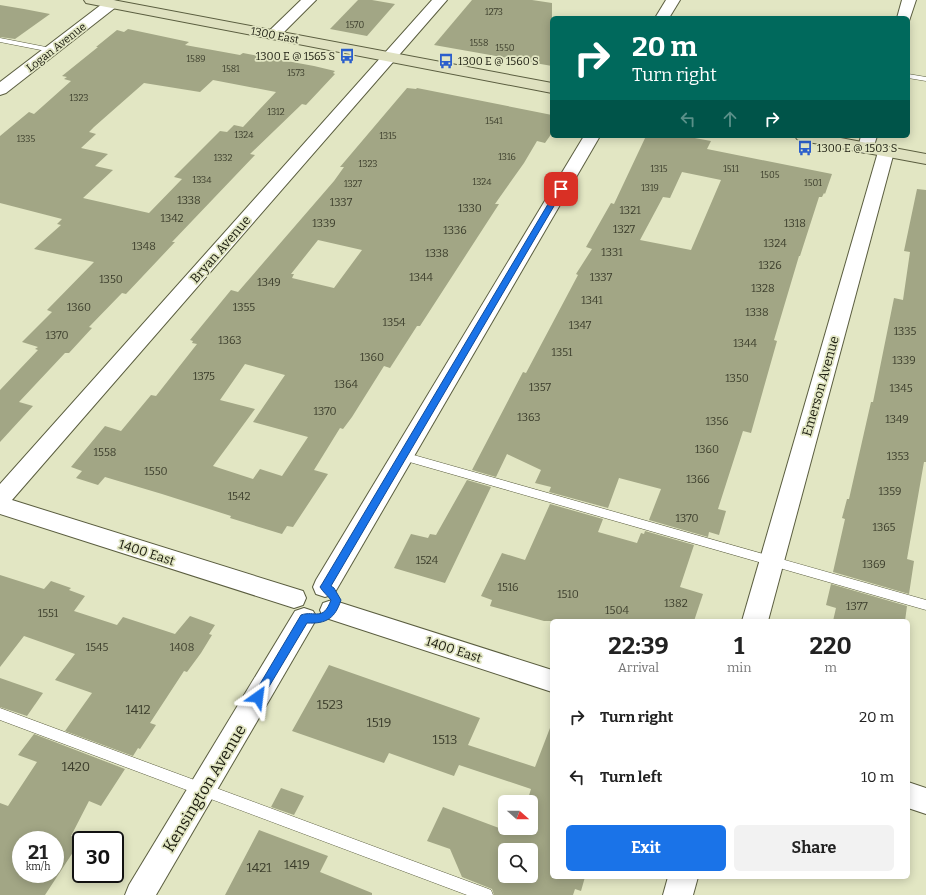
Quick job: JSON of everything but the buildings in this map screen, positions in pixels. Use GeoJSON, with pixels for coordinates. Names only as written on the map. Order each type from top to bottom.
{"type":"FeatureCollection","features":[{"type":"Feature","properties":{"kind":"main road","name":"1300 East"},"geometry":{"type":"LineString","coordinates":[[92,0],[550,88]]}},
{"type":"Feature","properties":{"kind":"main road"},"geometry":{"type":"LineString","coordinates":[[818,138],[874,145],[926,159]]}},
{"type":"Feature","properties":{"kind":"street"},"geometry":{"type":"LineString","coordinates":[[273,35],[309,0]]}},
{"type":"Feature","properties":{"kind":"street","name":"Bryan Avenue"},"geometry":{"type":"LineString","coordinates":[[0,499],[440,0]]}},
{"type":"Feature","properties":{"kind":"street"},"geometry":{"type":"LineString","coordinates":[[663,16],[673,0]]}},
{"type":"Feature","properties":{"kind":"street"},"geometry":{"type":"LineString","coordinates":[[905,16],[909,0]]}},
{"type":"Feature","properties":{"kind":"street","name":"Logan Avenue"},"geometry":{"type":"LineString","coordinates":[[0,90],[111,4]]}},
{"type":"Feature","properties":{"kind":"street"},"geometry":{"type":"LineString","coordinates":[[299,608],[305,588],[311,586],[329,599],[403,456],[591,138]]}},
{"type":"Feature","properties":{"kind":"street","name":"Emerson Avenue"},"geometry":{"type":"LineString","coordinates":[[756,619],[772,561],[874,145]]}},
{"type":"Feature","properties":{"kind":"street","name":"1400 East"},"geometry":{"type":"LineString","coordinates":[[0,505],[299,608],[317,619],[323,618],[329,599],[550,680]]}},
{"type":"Feature","properties":{"kind":"street","name":"Kensington Avenue"},"geometry":{"type":"LineString","coordinates":[[140,895],[202,790],[299,608]]}},
{"type":"Feature","properties":{"kind":"street"},"geometry":{"type":"LineString","coordinates":[[910,796],[926,801]]}},
{"type":"Feature","properties":{"kind":"street"},"geometry":{"type":"LineString","coordinates":[[678,895],[683,879]]}},
{"type":"Feature","properties":{"kind":"lane"},"geometry":{"type":"LineString","coordinates":[[0,40],[51,50]]}},
{"type":"Feature","properties":{"kind":"lane"},"geometry":{"type":"LineString","coordinates":[[910,76],[926,79]]}},
{"type":"Feature","properties":{"kind":"lane"},"geometry":{"type":"LineString","coordinates":[[403,456],[926,605]]}},
{"type":"Feature","properties":{"kind":"lane"},"geometry":{"type":"LineString","coordinates":[[0,714],[486,895]]}},
{"type":"Feature","properties":{"kind":"place","name":"1300 E @ 1565 S"},"geometry":{"type":"Point","coordinates":[347,56]}},
{"type":"Feature","properties":{"kind":"place","name":"1300 E @ 1560 S"},"geometry":{"type":"Point","coordinates":[446,61]}},
{"type":"Feature","properties":{"kind":"place","name":"1300 E @ 1503 S"},"geometry":{"type":"Point","coordinates":[805,148]}},
{"type":"Feature","properties":{"kind":"route"},"geometry":{"type":"LineString","coordinates":[[258,697],[299,629],[304,618],[310,620],[323,618],[328,615],[335,605],[336,600],[334,595],[325,587],[561,189]]}}]}
